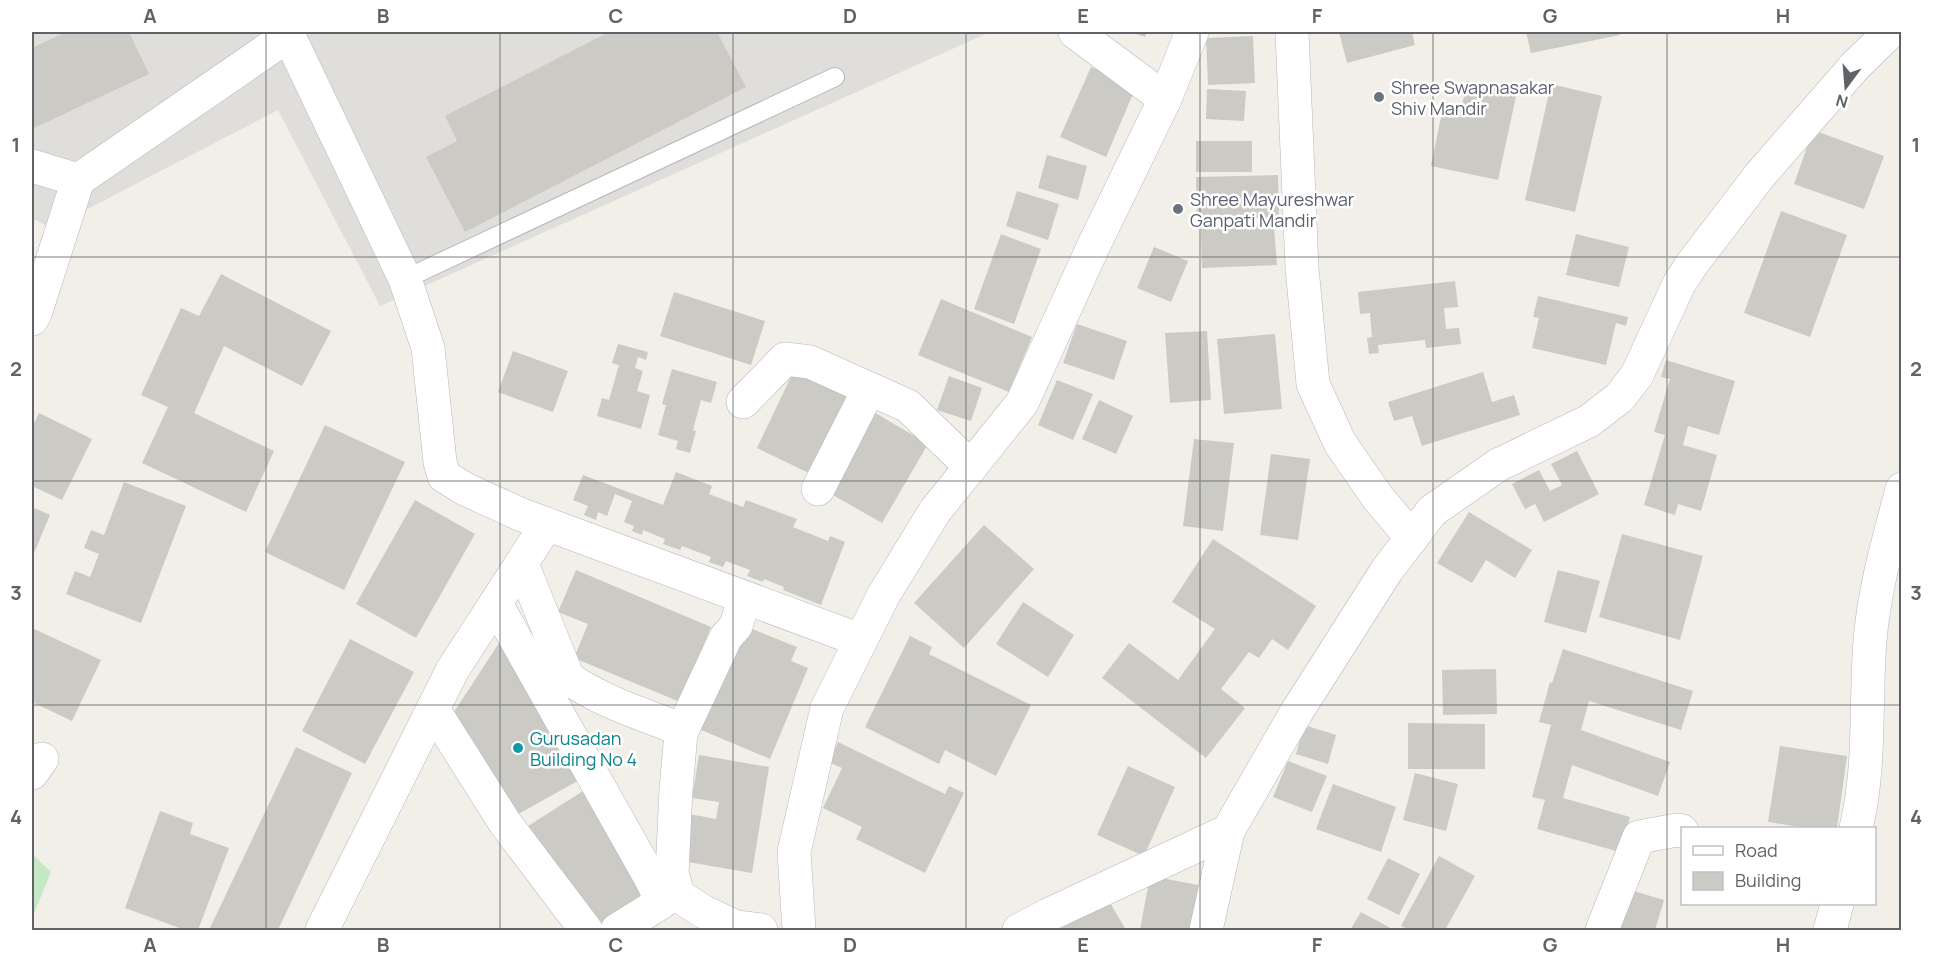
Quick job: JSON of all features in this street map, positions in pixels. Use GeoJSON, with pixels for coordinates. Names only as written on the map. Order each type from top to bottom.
{"type":"FeatureCollection","features":[{"type":"Feature","properties":{"kind":"street"},"geometry":{"type":"LineString","coordinates":[[1075,32],[1165,99]]}},
{"type":"Feature","properties":{"kind":"street"},"geometry":{"type":"LineString","coordinates":[[799,930],[794,852],[827,708],[883,597],[935,511],[1022,403],[1093,247],[1165,99],[1192,32]]}},
{"type":"Feature","properties":{"kind":"street"},"geometry":{"type":"LineString","coordinates":[[1292,32],[1302,268],[1313,384],[1340,442],[1378,498],[1412,537]]}},
{"type":"Feature","properties":{"kind":"street"},"geometry":{"type":"LineString","coordinates":[[1206,930],[1228,831],[1302,704],[1387,570],[1412,537],[1432,511],[1498,465],[1589,421],[1619,398],[1637,375],[1679,284],[1692,264],[1760,175],[1856,65],[1890,32]]}},
{"type":"Feature","properties":{"kind":"street"},"geometry":{"type":"LineString","coordinates":[[32,319],[78,180],[288,33],[405,279],[428,348],[440,462],[444,476],[465,489],[547,524],[860,640]]}},
{"type":"Feature","properties":{"kind":"street"},"geometry":{"type":"LineString","coordinates":[[32,166],[78,180]]}},
{"type":"Feature","properties":{"kind":"street"},"geometry":{"type":"LineString","coordinates":[[743,402],[785,359],[810,362],[908,406],[971,467]]}},
{"type":"Feature","properties":{"kind":"street"},"geometry":{"type":"LineString","coordinates":[[818,489],[869,389]]}},
{"type":"Feature","properties":{"kind":"street"},"geometry":{"type":"LineString","coordinates":[[1856,827],[1860,813],[1866,751],[1870,641],[1879,575],[1902,489]]}},
{"type":"Feature","properties":{"kind":"street"},"geometry":{"type":"LineString","coordinates":[[322,930],[453,669],[547,524]]}},
{"type":"Feature","properties":{"kind":"street"},"geometry":{"type":"LineString","coordinates":[[522,564],[568,678],[619,706],[667,724]]}},
{"type":"Feature","properties":{"kind":"street"},"geometry":{"type":"LineString","coordinates":[[617,930],[662,902],[662,876],[676,789],[681,733],[726,637],[724,622],[738,596]]}},
{"type":"Feature","properties":{"kind":"street"},"geometry":{"type":"LineString","coordinates":[[496,604],[662,876],[679,897],[736,927],[762,930]]}},
{"type":"Feature","properties":{"kind":"street"},"geometry":{"type":"LineString","coordinates":[[433,709],[505,823],[586,930]]}},
{"type":"Feature","properties":{"kind":"street"},"geometry":{"type":"LineString","coordinates":[[1019,930],[1228,831]]}},
{"type":"Feature","properties":{"kind":"street"},"geometry":{"type":"LineString","coordinates":[[1602,930],[1639,837],[1681,831]]}},
{"type":"Feature","properties":{"kind":"street"},"geometry":{"type":"LineString","coordinates":[[1830,930],[1836,905]]}},
{"type":"Feature","properties":{"kind":"lane"},"geometry":{"type":"LineString","coordinates":[[405,279],[835,77]]}},
{"type":"Feature","properties":{"kind":"shaded area"},"geometry":{"type":"Polygon","coordinates":[[[32,32],[990,32],[380,306],[278,110],[51,228],[32,218],[32,32]]]}},
{"type":"Feature","properties":{"kind":"green space"},"geometry":{"type":"Polygon","coordinates":[[[32,854],[51,872],[32,918],[32,854]]]}},
{"type":"Feature","properties":{"kind":"building"},"geometry":{"type":"Polygon","coordinates":[[[66,32],[129,32],[149,74],[32,129],[32,48],[66,32]]]}},
{"type":"Feature","properties":{"kind":"building"},"geometry":{"type":"Polygon","coordinates":[[[609,32],[717,32],[746,87],[465,232],[426,157],[457,141],[445,116],[609,32]]]}},
{"type":"Feature","properties":{"kind":"building"},"geometry":{"type":"Polygon","coordinates":[[[1131,32],[1147,32],[1145,37],[1131,32]]]}},
{"type":"Feature","properties":{"kind":"building"},"geometry":{"type":"Polygon","coordinates":[[[1339,32],[1412,32],[1415,45],[1347,63],[1339,32]]]}},
{"type":"Feature","properties":{"kind":"building"},"geometry":{"type":"Polygon","coordinates":[[[1526,32],[1620,32],[1620,35],[1531,53],[1526,32]]]}},
{"type":"Feature","properties":{"kind":"building"},"geometry":{"type":"Polygon","coordinates":[[[1253,36],[1255,83],[1208,85],[1206,38],[1253,36]]]}},
{"type":"Feature","properties":{"kind":"building"},"geometry":{"type":"Polygon","coordinates":[[[1091,67],[1136,87],[1106,157],[1060,137],[1091,67]]]}},
{"type":"Feature","properties":{"kind":"building"},"geometry":{"type":"Polygon","coordinates":[[[1467,81],[1517,92],[1498,180],[1431,166],[1444,102],[1462,106],[1467,81]]]}},
{"type":"Feature","properties":{"kind":"building"},"geometry":{"type":"Polygon","coordinates":[[[1551,84],[1602,96],[1575,212],[1525,200],[1551,84]]]}},
{"type":"Feature","properties":{"kind":"building"},"geometry":{"type":"Polygon","coordinates":[[[1207,89],[1246,91],[1244,121],[1206,119],[1207,89]]]}},
{"type":"Feature","properties":{"kind":"building"},"geometry":{"type":"Polygon","coordinates":[[[1813,130],[1884,156],[1864,209],[1794,184],[1813,130]]]}},
{"type":"Feature","properties":{"kind":"building"},"geometry":{"type":"Polygon","coordinates":[[[1196,141],[1252,141],[1252,172],[1196,172],[1196,141]]]}},
{"type":"Feature","properties":{"kind":"building"},"geometry":{"type":"Polygon","coordinates":[[[1047,155],[1087,166],[1078,200],[1038,188],[1047,155]]]}},
{"type":"Feature","properties":{"kind":"building"},"geometry":{"type":"Polygon","coordinates":[[[1278,175],[1279,218],[1197,220],[1196,177],[1278,175]]]}},
{"type":"Feature","properties":{"kind":"building"},"geometry":{"type":"Polygon","coordinates":[[[1017,191],[1059,204],[1048,240],[1006,226],[1017,191]]]}},
{"type":"Feature","properties":{"kind":"building"},"geometry":{"type":"Polygon","coordinates":[[[1781,211],[1847,235],[1810,337],[1744,313],[1781,211]]]}},
{"type":"Feature","properties":{"kind":"building"},"geometry":{"type":"Polygon","coordinates":[[[1274,226],[1277,265],[1202,268],[1201,229],[1274,226]]]}},
{"type":"Feature","properties":{"kind":"building"},"geometry":{"type":"Polygon","coordinates":[[[1001,234],[1041,249],[1014,324],[974,309],[1001,234]]]}},
{"type":"Feature","properties":{"kind":"building"},"geometry":{"type":"Polygon","coordinates":[[[1576,234],[1629,247],[1619,287],[1566,275],[1576,234]]]}},
{"type":"Feature","properties":{"kind":"building"},"geometry":{"type":"Polygon","coordinates":[[[1154,247],[1188,261],[1171,302],[1137,288],[1154,247]]]}},
{"type":"Feature","properties":{"kind":"building"},"geometry":{"type":"Polygon","coordinates":[[[221,274],[331,331],[302,386],[224,346],[194,413],[274,451],[246,512],[142,463],[168,407],[141,395],[181,308],[199,316],[221,274]]]}},
{"type":"Feature","properties":{"kind":"building"},"geometry":{"type":"Polygon","coordinates":[[[1455,281],[1458,307],[1444,308],[1446,329],[1459,328],[1461,344],[1426,348],[1425,340],[1378,345],[1379,353],[1369,354],[1367,338],[1372,337],[1370,313],[1360,314],[1358,292],[1455,281]]]}},
{"type":"Feature","properties":{"kind":"building"},"geometry":{"type":"Polygon","coordinates":[[[674,292],[765,321],[751,365],[660,336],[674,292]]]}},
{"type":"Feature","properties":{"kind":"building"},"geometry":{"type":"Polygon","coordinates":[[[1538,296],[1628,317],[1626,326],[1616,323],[1606,365],[1532,348],[1539,318],[1533,317],[1538,296]]]}},
{"type":"Feature","properties":{"kind":"building"},"geometry":{"type":"Polygon","coordinates":[[[941,299],[1032,337],[1009,392],[918,355],[941,299]]]}},
{"type":"Feature","properties":{"kind":"building"},"geometry":{"type":"Polygon","coordinates":[[[1077,324],[1127,341],[1114,380],[1063,363],[1077,324]]]}},
{"type":"Feature","properties":{"kind":"building"},"geometry":{"type":"Polygon","coordinates":[[[1207,331],[1211,400],[1170,403],[1165,333],[1207,331]]]}},
{"type":"Feature","properties":{"kind":"building"},"geometry":{"type":"Polygon","coordinates":[[[1275,334],[1282,409],[1224,414],[1217,339],[1275,334]]]}},
{"type":"Feature","properties":{"kind":"building"},"geometry":{"type":"Polygon","coordinates":[[[618,344],[648,352],[646,360],[638,357],[635,368],[643,371],[637,391],[650,395],[641,429],[597,416],[602,398],[609,400],[619,365],[612,363],[618,344]]]}},
{"type":"Feature","properties":{"kind":"building"},"geometry":{"type":"Polygon","coordinates":[[[513,351],[568,371],[553,412],[498,392],[513,351]]]}},
{"type":"Feature","properties":{"kind":"building"},"geometry":{"type":"Polygon","coordinates":[[[1666,360],[1735,381],[1719,435],[1688,426],[1683,445],[1717,455],[1701,511],[1678,504],[1675,515],[1644,505],[1665,435],[1654,432],[1670,379],[1661,377],[1666,360]]]}},
{"type":"Feature","properties":{"kind":"building"},"geometry":{"type":"Polygon","coordinates":[[[795,368],[853,396],[815,476],[757,448],[795,368]]]}},
{"type":"Feature","properties":{"kind":"building"},"geometry":{"type":"Polygon","coordinates":[[[672,369],[717,382],[711,403],[701,400],[690,453],[676,449],[678,441],[658,435],[666,405],[662,404],[672,369]]]}},
{"type":"Feature","properties":{"kind":"building"},"geometry":{"type":"Polygon","coordinates":[[[1483,372],[1492,402],[1514,395],[1520,415],[1422,446],[1412,416],[1394,421],[1388,402],[1483,372]]]}},
{"type":"Feature","properties":{"kind":"building"},"geometry":{"type":"Polygon","coordinates":[[[949,376],[982,388],[971,421],[937,410],[949,376]]]}},
{"type":"Feature","properties":{"kind":"building"},"geometry":{"type":"Polygon","coordinates":[[[1057,380],[1093,394],[1073,440],[1038,425],[1057,380]]]}},
{"type":"Feature","properties":{"kind":"building"},"geometry":{"type":"Polygon","coordinates":[[[1099,400],[1133,416],[1116,454],[1082,439],[1099,400]]]}},
{"type":"Feature","properties":{"kind":"building"},"geometry":{"type":"Polygon","coordinates":[[[872,411],[928,444],[882,523],[826,491],[872,411]]]}},
{"type":"Feature","properties":{"kind":"building"},"geometry":{"type":"Polygon","coordinates":[[[39,413],[92,439],[62,500],[32,486],[32,425],[39,413]]]}},
{"type":"Feature","properties":{"kind":"building"},"geometry":{"type":"Polygon","coordinates":[[[325,425],[405,462],[344,590],[265,552],[325,425]]]}},
{"type":"Feature","properties":{"kind":"building"},"geometry":{"type":"Polygon","coordinates":[[[1194,439],[1234,443],[1223,531],[1183,526],[1194,439]]]}},
{"type":"Feature","properties":{"kind":"building"},"geometry":{"type":"Polygon","coordinates":[[[1577,451],[1599,494],[1544,522],[1535,504],[1525,509],[1512,484],[1539,470],[1550,491],[1562,485],[1551,464],[1577,451]]]}},
{"type":"Feature","properties":{"kind":"building"},"geometry":{"type":"Polygon","coordinates":[[[1271,454],[1310,459],[1298,540],[1260,535],[1271,454]]]}},
{"type":"Feature","properties":{"kind":"building"},"geometry":{"type":"Polygon","coordinates":[[[676,472],[712,486],[709,494],[743,507],[746,500],[797,519],[793,527],[828,541],[830,536],[845,542],[821,605],[783,590],[784,587],[764,579],[763,582],[747,576],[750,570],[726,561],[723,567],[709,562],[711,557],[682,546],[680,550],[663,544],[665,539],[643,530],[642,535],[632,531],[634,526],[624,522],[632,501],[615,494],[607,516],[598,512],[596,520],[584,515],[588,506],[573,500],[583,475],[663,505],[676,472]]]}},
{"type":"Feature","properties":{"kind":"building"},"geometry":{"type":"Polygon","coordinates":[[[124,482],[186,506],[141,623],[66,594],[75,571],[90,577],[99,554],[84,548],[91,530],[104,535],[124,482]]]}},
{"type":"Feature","properties":{"kind":"building"},"geometry":{"type":"Polygon","coordinates":[[[415,500],[475,534],[416,638],[356,604],[415,500]]]}},
{"type":"Feature","properties":{"kind":"building"},"geometry":{"type":"Polygon","coordinates":[[[32,507],[50,515],[32,558],[32,507]]]}},
{"type":"Feature","properties":{"kind":"building"},"geometry":{"type":"Polygon","coordinates":[[[1469,512],[1532,550],[1515,578],[1486,560],[1472,583],[1437,563],[1469,512]]]}},
{"type":"Feature","properties":{"kind":"building"},"geometry":{"type":"Polygon","coordinates":[[[984,525],[1034,569],[964,648],[914,603],[984,525]]]}},
{"type":"Feature","properties":{"kind":"building"},"geometry":{"type":"Polygon","coordinates":[[[1622,534],[1703,556],[1680,640],[1599,617],[1622,534]]]}},
{"type":"Feature","properties":{"kind":"building"},"geometry":{"type":"Polygon","coordinates":[[[1213,539],[1316,606],[1288,650],[1272,639],[1259,658],[1249,652],[1221,689],[1245,708],[1206,758],[1102,678],[1129,643],[1178,680],[1215,629],[1172,602],[1213,539]]]}},
{"type":"Feature","properties":{"kind":"building"},"geometry":{"type":"Polygon","coordinates":[[[576,570],[711,627],[680,702],[574,658],[588,624],[558,612],[576,570]]]}},
{"type":"Feature","properties":{"kind":"building"},"geometry":{"type":"Polygon","coordinates":[[[1558,570],[1600,581],[1586,633],[1544,622],[1558,570]]]}},
{"type":"Feature","properties":{"kind":"building"},"geometry":{"type":"Polygon","coordinates":[[[1023,602],[1074,635],[1048,677],[996,644],[1023,602]]]}},
{"type":"Feature","properties":{"kind":"building"},"geometry":{"type":"Polygon","coordinates":[[[742,625],[797,647],[791,661],[808,668],[770,759],[699,729],[742,625]]]}},
{"type":"Feature","properties":{"kind":"building"},"geometry":{"type":"Polygon","coordinates":[[[32,628],[101,660],[72,721],[32,702],[32,628]]]}},
{"type":"Feature","properties":{"kind":"building","name":"Gurusadan Building No 4"},"geometry":{"type":"Polygon","coordinates":[[[505,634],[583,778],[513,817],[450,718],[505,634]]]}},
{"type":"Feature","properties":{"kind":"building"},"geometry":{"type":"Polygon","coordinates":[[[910,636],[932,647],[929,654],[1031,705],[996,776],[945,750],[939,764],[865,727],[910,636]]]}},
{"type":"Feature","properties":{"kind":"building"},"geometry":{"type":"Polygon","coordinates":[[[350,639],[414,672],[365,764],[302,731],[350,639]]]}},
{"type":"Feature","properties":{"kind":"building"},"geometry":{"type":"Polygon","coordinates":[[[1563,649],[1693,691],[1681,730],[1589,701],[1581,730],[1670,762],[1658,796],[1572,765],[1563,798],[1630,817],[1620,852],[1537,829],[1545,800],[1532,797],[1551,725],[1539,722],[1550,682],[1552,683],[1563,649]]]}},
{"type":"Feature","properties":{"kind":"building"},"geometry":{"type":"Polygon","coordinates":[[[1496,669],[1497,714],[1443,715],[1442,670],[1496,669]]]}},
{"type":"Feature","properties":{"kind":"building"},"geometry":{"type":"Polygon","coordinates":[[[1408,723],[1485,724],[1485,769],[1408,769],[1408,723]]]}},
{"type":"Feature","properties":{"kind":"building"},"geometry":{"type":"Polygon","coordinates":[[[1304,725],[1336,735],[1328,764],[1296,754],[1304,725]]]}},
{"type":"Feature","properties":{"kind":"building"},"geometry":{"type":"Polygon","coordinates":[[[838,742],[945,794],[949,786],[964,793],[925,873],[856,839],[862,827],[823,808],[842,768],[828,762],[838,742]]]}},
{"type":"Feature","properties":{"kind":"building"},"geometry":{"type":"Polygon","coordinates":[[[1780,746],[1847,756],[1837,827],[1800,827],[1768,822],[1780,746]]]}},
{"type":"Feature","properties":{"kind":"building"},"geometry":{"type":"Polygon","coordinates":[[[296,747],[352,773],[278,930],[209,930],[296,747]]]}},
{"type":"Feature","properties":{"kind":"building"},"geometry":{"type":"Polygon","coordinates":[[[699,755],[769,767],[752,873],[682,861],[689,814],[716,819],[719,802],[692,798],[699,755]]]}},
{"type":"Feature","properties":{"kind":"building"},"geometry":{"type":"Polygon","coordinates":[[[1288,761],[1327,776],[1312,812],[1273,797],[1288,761]]]}},
{"type":"Feature","properties":{"kind":"building"},"geometry":{"type":"Polygon","coordinates":[[[1128,766],[1175,787],[1144,856],[1097,835],[1128,766]]]}},
{"type":"Feature","properties":{"kind":"building"},"geometry":{"type":"Polygon","coordinates":[[[1415,773],[1458,784],[1446,831],[1403,820],[1415,773]]]}},
{"type":"Feature","properties":{"kind":"building"},"geometry":{"type":"Polygon","coordinates":[[[1333,784],[1396,807],[1381,852],[1316,829],[1333,784]]]}},
{"type":"Feature","properties":{"kind":"building"},"geometry":{"type":"Polygon","coordinates":[[[583,791],[648,894],[590,930],[525,828],[583,791]]]}},
{"type":"Feature","properties":{"kind":"building"},"geometry":{"type":"Polygon","coordinates":[[[160,811],[193,823],[190,834],[229,848],[198,930],[185,930],[125,908],[160,811]]]}},
{"type":"Feature","properties":{"kind":"building"},"geometry":{"type":"Polygon","coordinates":[[[1439,856],[1475,876],[1445,930],[1410,930],[1401,926],[1439,856]]]}},
{"type":"Feature","properties":{"kind":"building"},"geometry":{"type":"Polygon","coordinates":[[[1388,858],[1420,874],[1399,915],[1367,899],[1388,858]]]}},
{"type":"Feature","properties":{"kind":"building"},"geometry":{"type":"Polygon","coordinates":[[[1150,876],[1209,887],[1200,930],[1140,930],[1150,876]]]}},
{"type":"Feature","properties":{"kind":"building"},"geometry":{"type":"Polygon","coordinates":[[[1630,890],[1664,900],[1655,930],[1617,930],[1630,890]]]}},
{"type":"Feature","properties":{"kind":"building"},"geometry":{"type":"Polygon","coordinates":[[[1109,901],[1126,930],[1058,930],[1109,901]]]}},
{"type":"Feature","properties":{"kind":"building"},"geometry":{"type":"Polygon","coordinates":[[[1361,912],[1394,930],[1350,930],[1361,912]]]}},
{"type":"Feature","properties":{"kind":"place","name":"Shree Swapnasakar Shiv Mandir"},"geometry":{"type":"Point","coordinates":[1379,97]}},
{"type":"Feature","properties":{"kind":"place","name":"Shree Mayureshwar Ganpati Mandir"},"geometry":{"type":"Point","coordinates":[1178,209]}},
{"type":"Feature","properties":{"kind":"place","name":"Gurusadan Building No 4"},"geometry":{"type":"Point","coordinates":[518,748]}}]}
